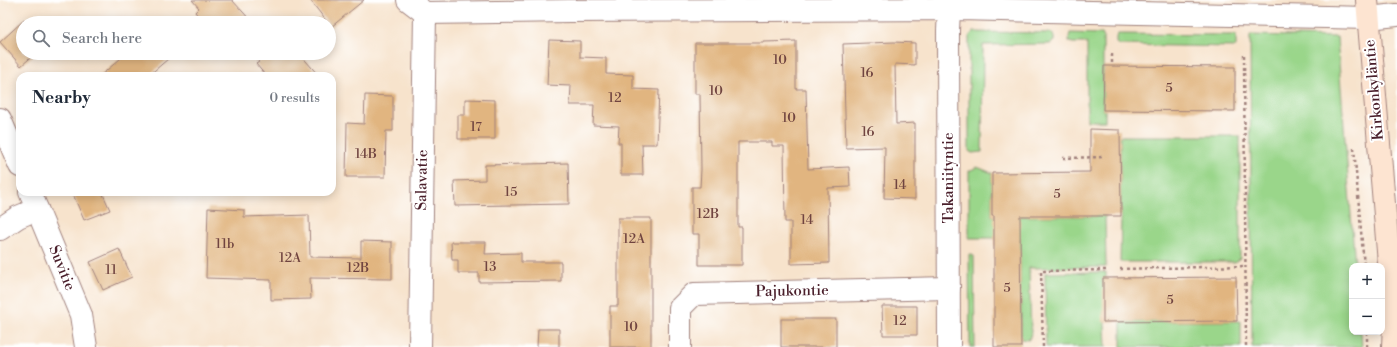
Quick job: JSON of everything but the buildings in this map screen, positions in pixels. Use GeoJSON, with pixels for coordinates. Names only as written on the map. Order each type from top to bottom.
{"type":"FeatureCollection","features":[{"type":"Feature","properties":{"kind":"main road","name":"Kirkonkyläntie"},"geometry":{"type":"LineString","coordinates":[[1368,9],[1394,322],[1393,347]]}},
{"type":"Feature","properties":{"kind":"street"},"geometry":{"type":"LineString","coordinates":[[408,0],[425,13],[570,5],[827,5],[949,9],[1014,5],[1368,9],[1397,15]]}},
{"type":"Feature","properties":{"kind":"street","name":"Takaniityntie"},"geometry":{"type":"LineString","coordinates":[[949,9],[949,347]]}},
{"type":"Feature","properties":{"kind":"street","name":"Salavatie"},"geometry":{"type":"LineString","coordinates":[[420,347],[425,13]]}},
{"type":"Feature","properties":{"kind":"street"},"geometry":{"type":"LineString","coordinates":[[0,119],[16,157]]}},
{"type":"Feature","properties":{"kind":"street"},"geometry":{"type":"LineString","coordinates":[[0,229],[18,217],[34,200]]}},
{"type":"Feature","properties":{"kind":"street","name":"Suvitie"},"geometry":{"type":"LineString","coordinates":[[34,200],[81,316],[86,347]]}},
{"type":"Feature","properties":{"kind":"street","name":"Pajukontie"},"geometry":{"type":"LineString","coordinates":[[680,347],[680,308],[694,294],[949,288]]}},
{"type":"Feature","properties":{"kind":"path"},"geometry":{"type":"LineString","coordinates":[[1112,54],[1112,66]]}},
{"type":"Feature","properties":{"kind":"path"},"geometry":{"type":"LineString","coordinates":[[1244,55],[1246,347]]}},
{"type":"Feature","properties":{"kind":"path"},"geometry":{"type":"LineString","coordinates":[[1354,147],[1364,263]]}},
{"type":"Feature","properties":{"kind":"path"},"geometry":{"type":"LineString","coordinates":[[1063,158],[1105,157]]}},
{"type":"Feature","properties":{"kind":"path"},"geometry":{"type":"LineString","coordinates":[[1120,269],[1246,266]]}},
{"type":"Feature","properties":{"kind":"path"},"geometry":{"type":"LineString","coordinates":[[1043,347],[1040,271],[1106,270]]}},
{"type":"Feature","properties":{"kind":"path"},"geometry":{"type":"LineString","coordinates":[[1367,335],[1367,347]]}},
{"type":"Feature","properties":{"kind":"green space"},"geometry":{"type":"Polygon","coordinates":[[[973,32],[1052,33],[1054,41],[1050,44],[983,45],[982,152],[972,153],[969,151],[969,37],[973,32]]]}},
{"type":"Feature","properties":{"kind":"green space"},"geometry":{"type":"Polygon","coordinates":[[[1070,33],[1103,34],[1103,110],[1105,110],[1105,121],[1087,121],[1087,43],[1073,43],[1069,41],[1070,33]]]}},
{"type":"Feature","properties":{"kind":"green space"},"geometry":{"type":"Polygon","coordinates":[[[1118,34],[1236,35],[1236,47],[1119,45],[1116,43],[1116,37],[1118,34]]]}},
{"type":"Feature","properties":{"kind":"green space"},"geometry":{"type":"Polygon","coordinates":[[[1250,35],[1337,37],[1355,263],[1349,263],[1349,335],[1361,335],[1362,347],[1252,347],[1250,35]]]}},
{"type":"Feature","properties":{"kind":"green space"},"geometry":{"type":"Polygon","coordinates":[[[1120,136],[1240,136],[1240,258],[1235,262],[1120,262],[1120,136]]]}},
{"type":"Feature","properties":{"kind":"green space"},"geometry":{"type":"Polygon","coordinates":[[[977,167],[992,173],[992,216],[1105,216],[1106,267],[1029,268],[1031,333],[1029,340],[1021,339],[1020,238],[969,238],[969,171],[977,167]]]}},
{"type":"Feature","properties":{"kind":"green space"},"geometry":{"type":"Polygon","coordinates":[[[969,254],[974,256],[975,347],[970,347],[969,254]]]}},
{"type":"Feature","properties":{"kind":"green space"},"geometry":{"type":"Polygon","coordinates":[[[1106,272],[1106,278],[1103,278],[1106,347],[1046,347],[1045,273],[1106,272]]]}},
{"type":"Feature","properties":{"kind":"green space"},"geometry":{"type":"Polygon","coordinates":[[[1241,321],[1241,347],[1121,347],[1121,322],[1241,321]]]}}]}
